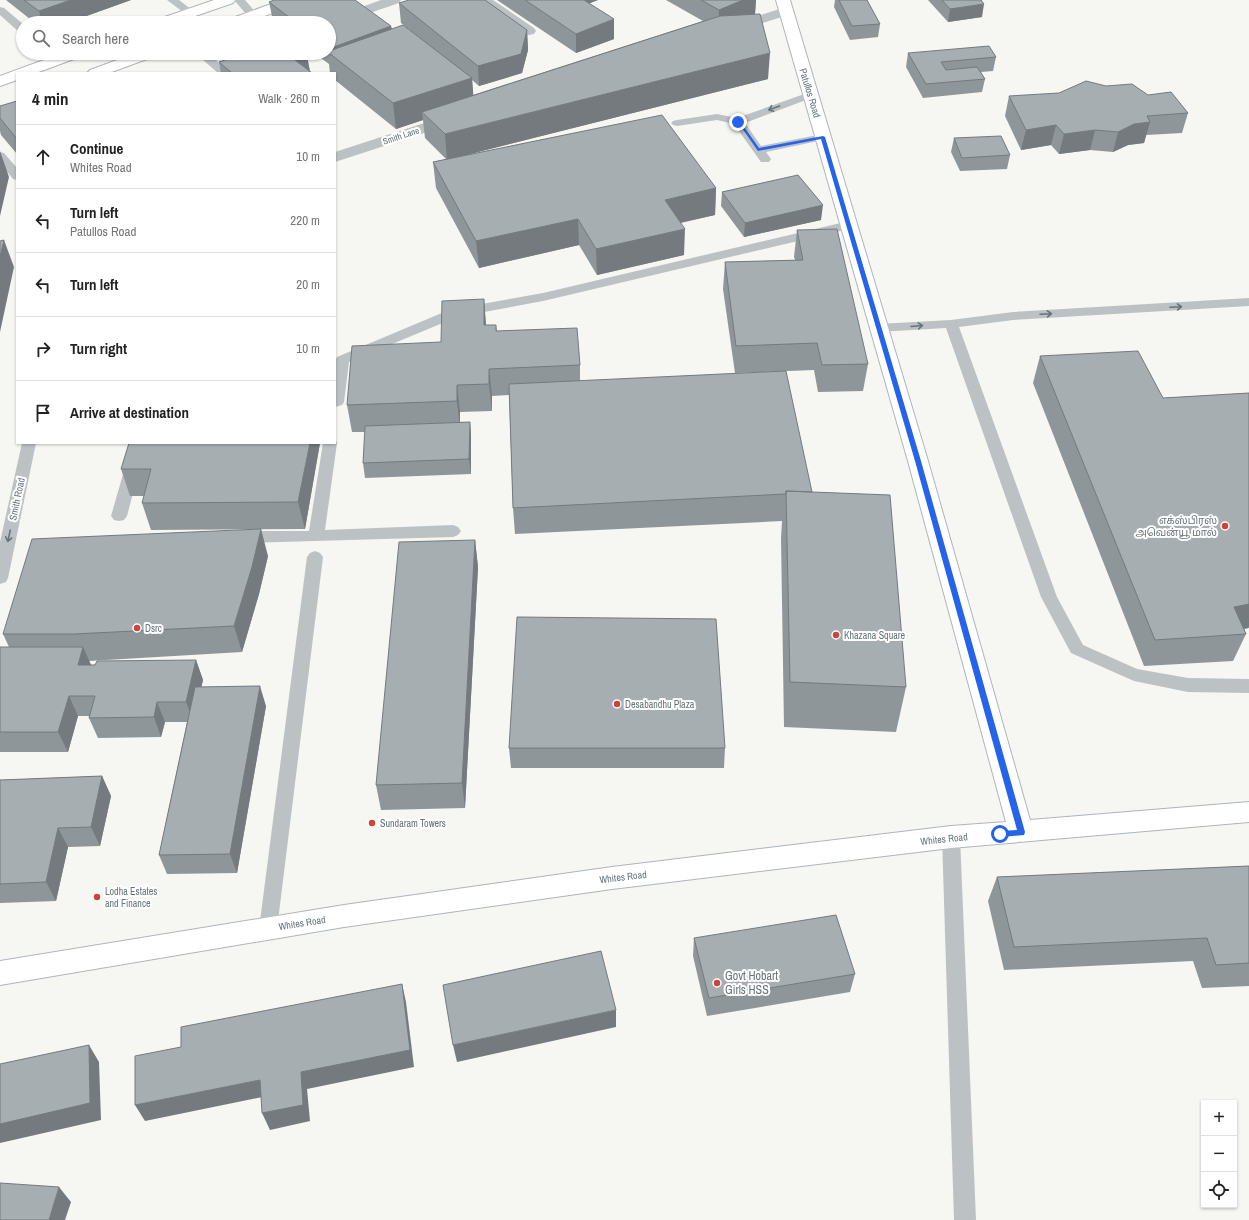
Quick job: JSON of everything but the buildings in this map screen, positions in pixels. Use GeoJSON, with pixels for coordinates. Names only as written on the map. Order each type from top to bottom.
{"type":"FeatureCollection","features":[{"type":"Feature","properties":{"kind":"main road"},"geometry":{"type":"LineString","coordinates":[[180,16],[228,0]]}},
{"type":"Feature","properties":{"kind":"main road"},"geometry":{"type":"LineString","coordinates":[[263,16],[295,0]]}},
{"type":"Feature","properties":{"kind":"main road","name":"Patullos Road"},"geometry":{"type":"LineString","coordinates":[[784,5],[920,469],[1021,832]]}},
{"type":"Feature","properties":{"kind":"main road"},"geometry":{"type":"LineString","coordinates":[[24,72],[46,60]]}},
{"type":"Feature","properties":{"kind":"main road"},"geometry":{"type":"LineString","coordinates":[[98,72],[131,60]]}},
{"type":"Feature","properties":{"kind":"main road"},"geometry":{"type":"LineString","coordinates":[[0,81],[16,75]]}},
{"type":"Feature","properties":{"kind":"main road","name":"Whites Road"},"geometry":{"type":"LineString","coordinates":[[0,973],[268,929],[612,878],[951,837],[1249,812]]}},
{"type":"Feature","properties":{"kind":"street"},"geometry":{"type":"LineString","coordinates":[[338,0],[370,22]]}},
{"type":"Feature","properties":{"kind":"street"},"geometry":{"type":"LineString","coordinates":[[358,13],[394,0]]}},
{"type":"Feature","properties":{"kind":"street"},"geometry":{"type":"LineString","coordinates":[[484,0],[529,31]]}},
{"type":"Feature","properties":{"kind":"street"},"geometry":{"type":"LineString","coordinates":[[718,33],[784,5]]}},
{"type":"Feature","properties":{"kind":"street","name":"Smith Lane"},"geometry":{"type":"LineString","coordinates":[[336,157],[463,116]]}},
{"type":"Feature","properties":{"kind":"lane"},"geometry":{"type":"LineString","coordinates":[[172,0],[191,12]]}},
{"type":"Feature","properties":{"kind":"lane"},"geometry":{"type":"LineString","coordinates":[[239,0],[254,16]]}},
{"type":"Feature","properties":{"kind":"lane"},"geometry":{"type":"LineString","coordinates":[[0,10],[16,24]]}},
{"type":"Feature","properties":{"kind":"lane"},"geometry":{"type":"LineString","coordinates":[[209,60],[224,72],[258,60]]}},
{"type":"Feature","properties":{"kind":"lane"},"geometry":{"type":"LineString","coordinates":[[677,123],[717,117],[738,122],[810,95]]}},
{"type":"Feature","properties":{"kind":"lane"},"geometry":{"type":"LineString","coordinates":[[738,122],[762,154],[823,137]]}},
{"type":"Feature","properties":{"kind":"lane"},"geometry":{"type":"LineString","coordinates":[[0,156],[16,175]]}},
{"type":"Feature","properties":{"kind":"lane"},"geometry":{"type":"LineString","coordinates":[[336,406],[342,360],[454,313],[542,297],[849,225]]}},
{"type":"Feature","properties":{"kind":"lane"},"geometry":{"type":"LineString","coordinates":[[878,328],[951,324],[1013,316],[1249,302]]}},
{"type":"Feature","properties":{"kind":"lane"},"geometry":{"type":"LineString","coordinates":[[951,324],[1049,597],[1077,649],[1134,676],[1188,685],[1249,686]]}},
{"type":"Feature","properties":{"kind":"lane","name":"Smith Road"},"geometry":{"type":"LineString","coordinates":[[0,578],[30,444]]}},
{"type":"Feature","properties":{"kind":"lane"},"geometry":{"type":"LineString","coordinates":[[119,516],[139,444]]}},
{"type":"Feature","properties":{"kind":"lane"},"geometry":{"type":"LineString","coordinates":[[316,536],[330,444]]}},
{"type":"Feature","properties":{"kind":"lane"},"geometry":{"type":"LineString","coordinates":[[228,537],[316,536],[453,531]]}},
{"type":"Feature","properties":{"kind":"lane"},"geometry":{"type":"LineString","coordinates":[[268,929],[315,557]]}},
{"type":"Feature","properties":{"kind":"lane"},"geometry":{"type":"LineString","coordinates":[[951,837],[965,1220]]}},
{"type":"Feature","properties":{"kind":"place","name":"எக்ஸ்பிரஸ் அவென்யூ மால்"},"geometry":{"type":"Point","coordinates":[1225,526]}},
{"type":"Feature","properties":{"kind":"place","name":"Dsrc"},"geometry":{"type":"Point","coordinates":[137,628]}},
{"type":"Feature","properties":{"kind":"place","name":"Khazana Square"},"geometry":{"type":"Point","coordinates":[836,635]}},
{"type":"Feature","properties":{"kind":"place","name":"Desabandhu Plaza"},"geometry":{"type":"Point","coordinates":[617,704]}},
{"type":"Feature","properties":{"kind":"place","name":"Sundaram Towers"},"geometry":{"type":"Point","coordinates":[372,823]}},
{"type":"Feature","properties":{"kind":"place","name":"Lodha Estates and Finance"},"geometry":{"type":"Point","coordinates":[97,897]}},
{"type":"Feature","properties":{"kind":"place","name":"Govt Hobart Girls HSS"},"geometry":{"type":"Point","coordinates":[717,983]}},
{"type":"Feature","properties":{"kind":"route"},"geometry":{"type":"LineString","coordinates":[[738,122],[758,150],[823,137],[918,461],[1021,832],[1000,834]]}}]}
